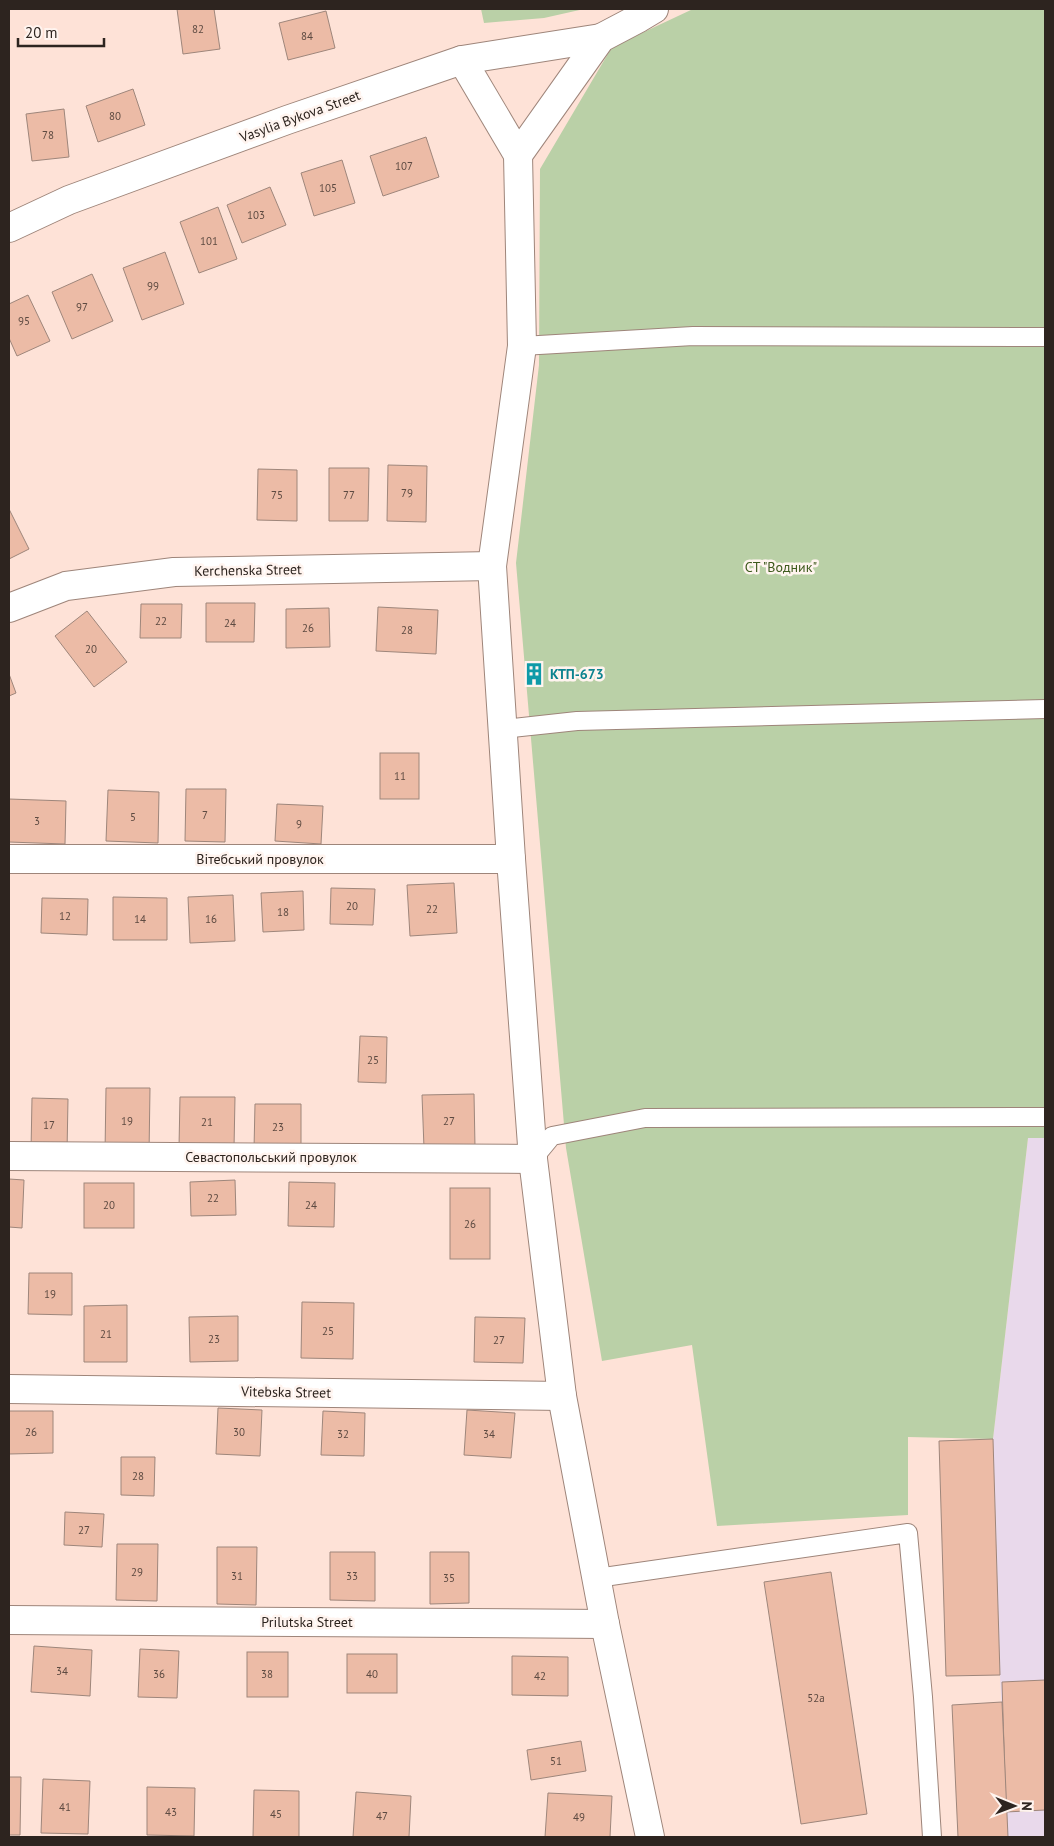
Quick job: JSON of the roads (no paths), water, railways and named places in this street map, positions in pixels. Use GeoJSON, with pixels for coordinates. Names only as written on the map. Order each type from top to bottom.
{"type":"FeatureCollection","features":[{"type":"Feature","properties":{"kind":"street"},"geometry":{"type":"LineString","coordinates":[[518,155],[601,38],[654,9]]}},
{"type":"Feature","properties":{"kind":"street","name":"Vasylia Bykova Street"},"geometry":{"type":"LineString","coordinates":[[9,228],[69,200],[287,120],[462,60],[601,38]]}},
{"type":"Feature","properties":{"kind":"street"},"geometry":{"type":"LineString","coordinates":[[462,60],[518,155],[522,346],[492,566],[533,1159],[562,1396],[605,1624],[650,1837]]}},
{"type":"Feature","properties":{"kind":"street","name":"Kerchenska Street"},"geometry":{"type":"LineString","coordinates":[[9,608],[66,586],[174,572],[492,566]]}},
{"type":"Feature","properties":{"kind":"street","name":"Вітебський провулок"},"geometry":{"type":"LineString","coordinates":[[9,858],[511,859]]}},
{"type":"Feature","properties":{"kind":"street","name":"Севастопольський провулок"},"geometry":{"type":"LineString","coordinates":[[9,1156],[533,1159]]}},
{"type":"Feature","properties":{"kind":"street","name":"Vitebska Street"},"geometry":{"type":"LineString","coordinates":[[9,1389],[562,1396]]}},
{"type":"Feature","properties":{"kind":"street","name":"Prilutska Street"},"geometry":{"type":"LineString","coordinates":[[9,1620],[605,1624]]}},
{"type":"Feature","properties":{"kind":"lane"},"geometry":{"type":"LineString","coordinates":[[522,346],[693,336],[1045,337]]}},
{"type":"Feature","properties":{"kind":"lane"},"geometry":{"type":"LineString","coordinates":[[503,729],[577,721],[1045,709]]}},
{"type":"Feature","properties":{"kind":"lane"},"geometry":{"type":"LineString","coordinates":[[533,1159],[552,1136],[645,1118],[1045,1118]]}},
{"type":"Feature","properties":{"kind":"lane"},"geometry":{"type":"LineString","coordinates":[[597,1578],[908,1533],[932,1837]]}},
{"type":"Feature","properties":{"kind":"place","name":"КТП-673"},"geometry":{"type":"Point","coordinates":[534,674]}},
{"type":"Feature","properties":{"kind":"park label","name":"СТ \"Водник\""},"geometry":{"type":"Point","coordinates":[781,567]}}]}
